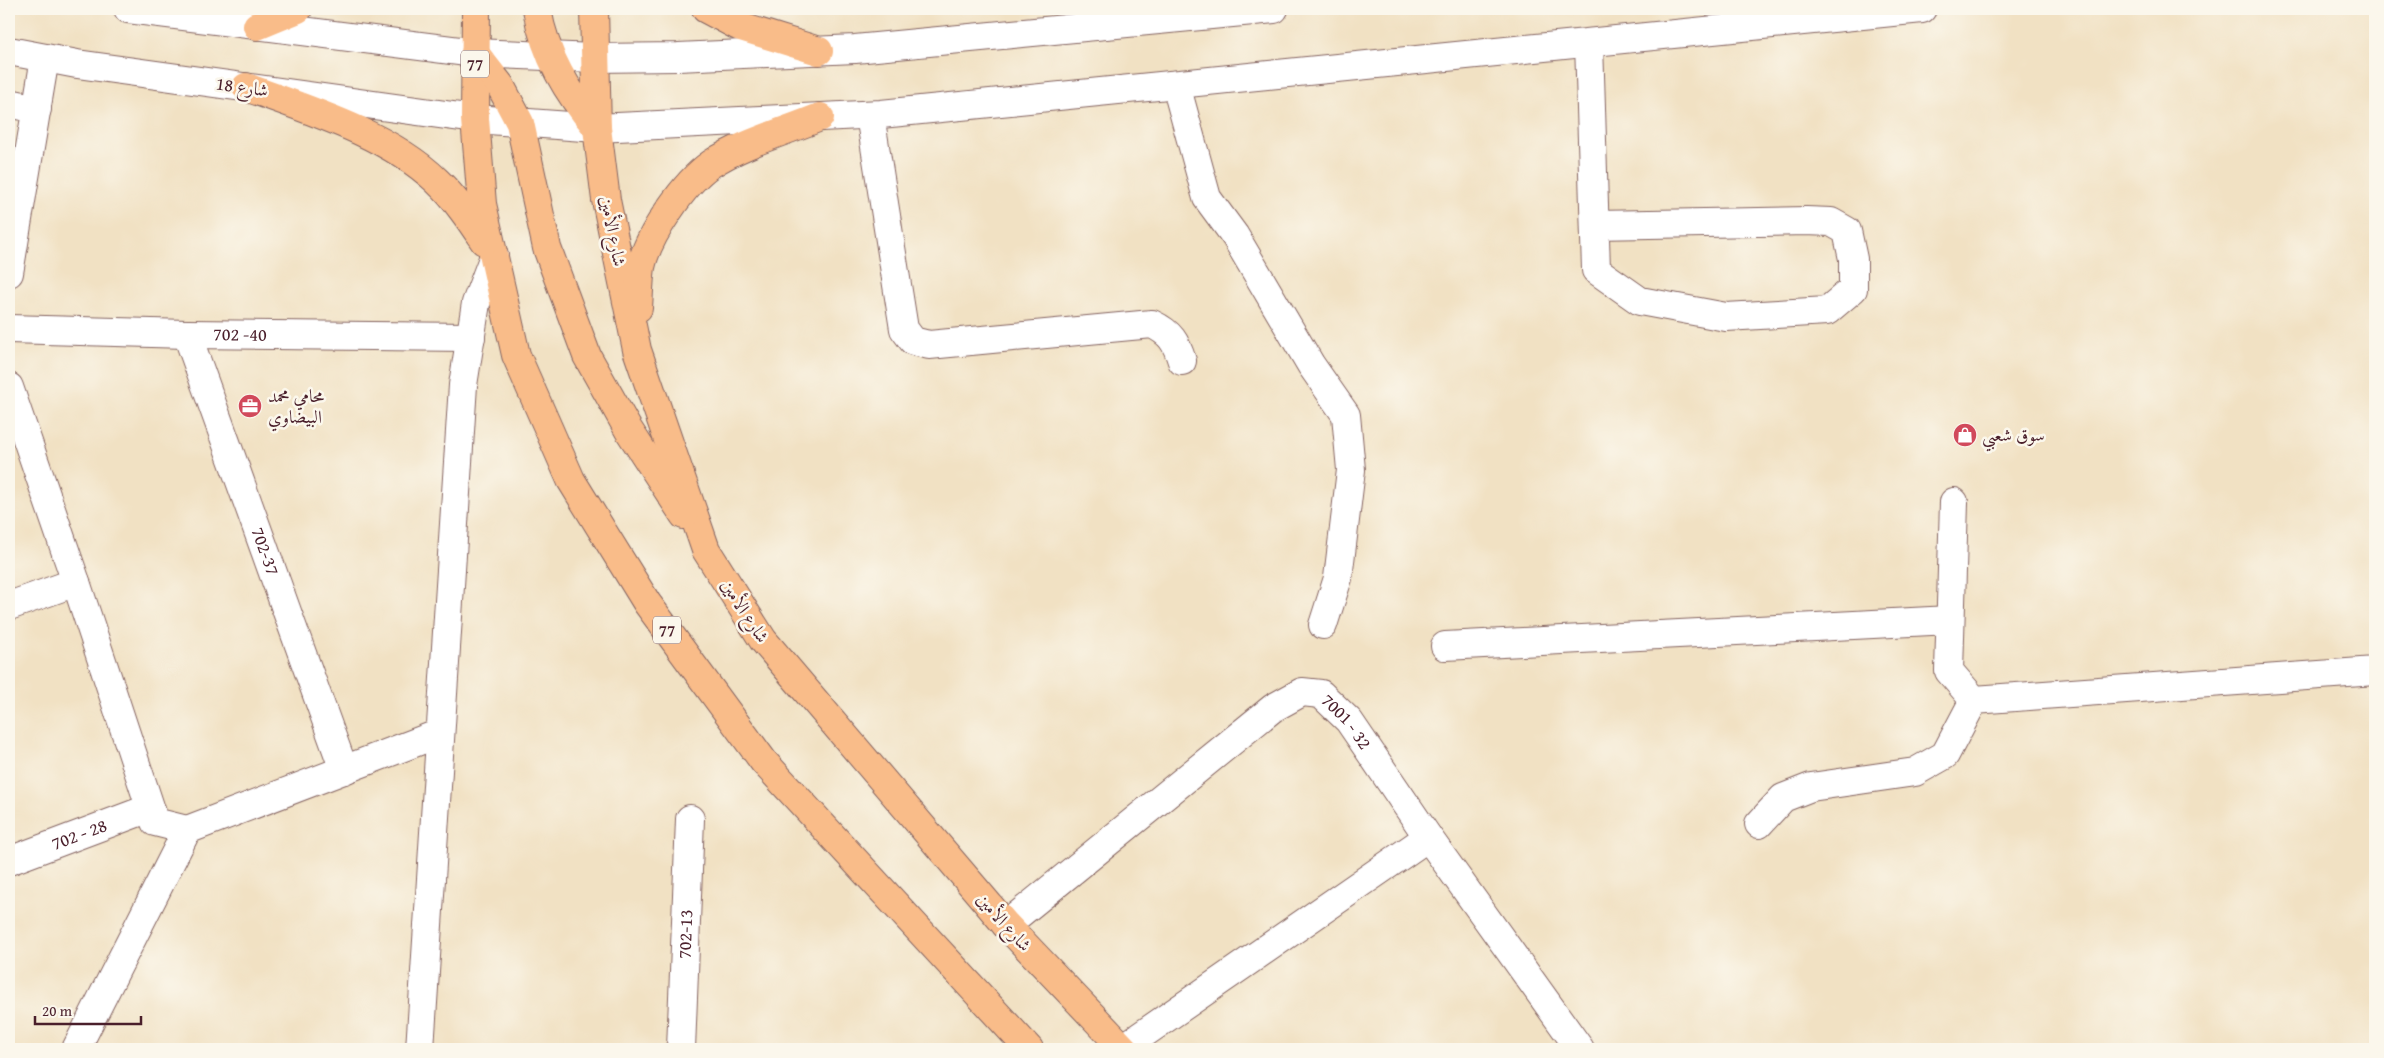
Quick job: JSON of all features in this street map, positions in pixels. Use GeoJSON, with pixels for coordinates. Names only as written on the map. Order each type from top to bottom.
{"type":"FeatureCollection","features":[{"type":"Feature","properties":{"kind":"main road"},"geometry":{"type":"LineString","coordinates":[[257,26],[298,9]]}},
{"type":"Feature","properties":{"kind":"main road","name":"77"},"geometry":{"type":"LineString","coordinates":[[476,9],[475,119],[482,204],[516,355],[571,480],[647,604],[764,762],[1029,1049]]}},
{"type":"Feature","properties":{"kind":"main road"},"geometry":{"type":"LineString","coordinates":[[537,9],[550,56],[559,77],[574,101],[597,128]]}},
{"type":"Feature","properties":{"kind":"main road","name":"شارع الأمين"},"geometry":{"type":"LineString","coordinates":[[594,9],[597,128],[606,200],[637,350],[706,550],[763,640],[1006,925],[1123,1049]]}},
{"type":"Feature","properties":{"kind":"main road"},"geometry":{"type":"LineString","coordinates":[[706,9],[738,26],[819,51]]}},
{"type":"Feature","properties":{"kind":"main road"},"geometry":{"type":"LineString","coordinates":[[475,53],[500,85],[520,123],[547,248],[586,356],[628,429],[706,550]]}},
{"type":"Feature","properties":{"kind":"main road"},"geometry":{"type":"LineString","coordinates":[[246,87],[321,115],[376,140],[410,160],[437,181],[466,214],[494,256]]}},
{"type":"Feature","properties":{"kind":"main road"},"geometry":{"type":"LineString","coordinates":[[637,350],[639,284],[642,265],[651,239],[687,188],[711,165],[742,148],[820,117]]}},
{"type":"Feature","properties":{"kind":"street"},"geometry":{"type":"LineString","coordinates":[[128,9],[475,53],[594,58],[678,57],[819,51],[1274,9]]}},
{"type":"Feature","properties":{"kind":"street","name":"شارع 18"},"geometry":{"type":"LineString","coordinates":[[9,51],[46,58],[475,119],[597,128],[870,115],[1922,9]]}},
{"type":"Feature","properties":{"kind":"street"},"geometry":{"type":"LineString","coordinates":[[1589,43],[1596,270],[1640,301],[1726,317],[1827,311],[1853,290],[1854,259],[1847,231],[1831,222],[1595,225]]}},
{"type":"Feature","properties":{"kind":"street"},"geometry":{"type":"LineString","coordinates":[[9,274],[46,58]]}},
{"type":"Feature","properties":{"kind":"street"},"geometry":{"type":"LineString","coordinates":[[1176,85],[1207,198],[1236,236],[1311,365],[1346,415],[1351,470],[1338,578],[1323,625]]}},
{"type":"Feature","properties":{"kind":"street"},"geometry":{"type":"LineString","coordinates":[[9,103],[37,109]]}},
{"type":"Feature","properties":{"kind":"street"},"geometry":{"type":"LineString","coordinates":[[870,115],[904,329],[913,341],[930,345],[1152,324],[1166,331],[1178,347],[1182,361]]}},
{"type":"Feature","properties":{"kind":"street"},"geometry":{"type":"LineString","coordinates":[[420,1049],[463,385],[476,303],[494,256]]}},
{"type":"Feature","properties":{"kind":"street","name":"702 -40"},"geometry":{"type":"LineString","coordinates":[[9,329],[187,334],[471,337]]}},
{"type":"Feature","properties":{"kind":"street","name":"702-37"},"geometry":{"type":"LineString","coordinates":[[187,334],[344,770]]}},
{"type":"Feature","properties":{"kind":"street"},"geometry":{"type":"LineString","coordinates":[[9,387],[155,822],[188,830],[440,733]]}},
{"type":"Feature","properties":{"kind":"street"},"geometry":{"type":"LineString","coordinates":[[1954,502],[1949,671],[1974,700]]}},
{"type":"Feature","properties":{"kind":"street"},"geometry":{"type":"LineString","coordinates":[[9,606],[76,582]]}},
{"type":"Feature","properties":{"kind":"street"},"geometry":{"type":"LineString","coordinates":[[1445,646],[1950,620]]}},
{"type":"Feature","properties":{"kind":"street"},"geometry":{"type":"LineString","coordinates":[[1974,700],[2375,671]]}},
{"type":"Feature","properties":{"kind":"street","name":"7001 - 32"},"geometry":{"type":"LineString","coordinates":[[1006,925],[1273,708],[1302,692],[1321,694],[1349,721],[1428,837],[1580,1049]]}},
{"type":"Feature","properties":{"kind":"street"},"geometry":{"type":"LineString","coordinates":[[1759,824],[1783,798],[1811,787],[1915,772],[1944,755],[1974,700]]}},
{"type":"Feature","properties":{"kind":"street","name":"702 - 28"},"geometry":{"type":"LineString","coordinates":[[9,861],[150,808]]}},
{"type":"Feature","properties":{"kind":"street","name":"702-13"},"geometry":{"type":"LineString","coordinates":[[681,1049],[690,819]]}},
{"type":"Feature","properties":{"kind":"street"},"geometry":{"type":"LineString","coordinates":[[76,1049],[188,830]]}},
{"type":"Feature","properties":{"kind":"street"},"geometry":{"type":"LineString","coordinates":[[1123,1049],[1428,837]]}},
{"type":"Feature","properties":{"kind":"place","name":"محامي محمد البيضاوي"},"geometry":{"type":"Point","coordinates":[250,406]}},
{"type":"Feature","properties":{"kind":"place","name":"سوق شعبي"},"geometry":{"type":"Point","coordinates":[1965,435]}}]}
